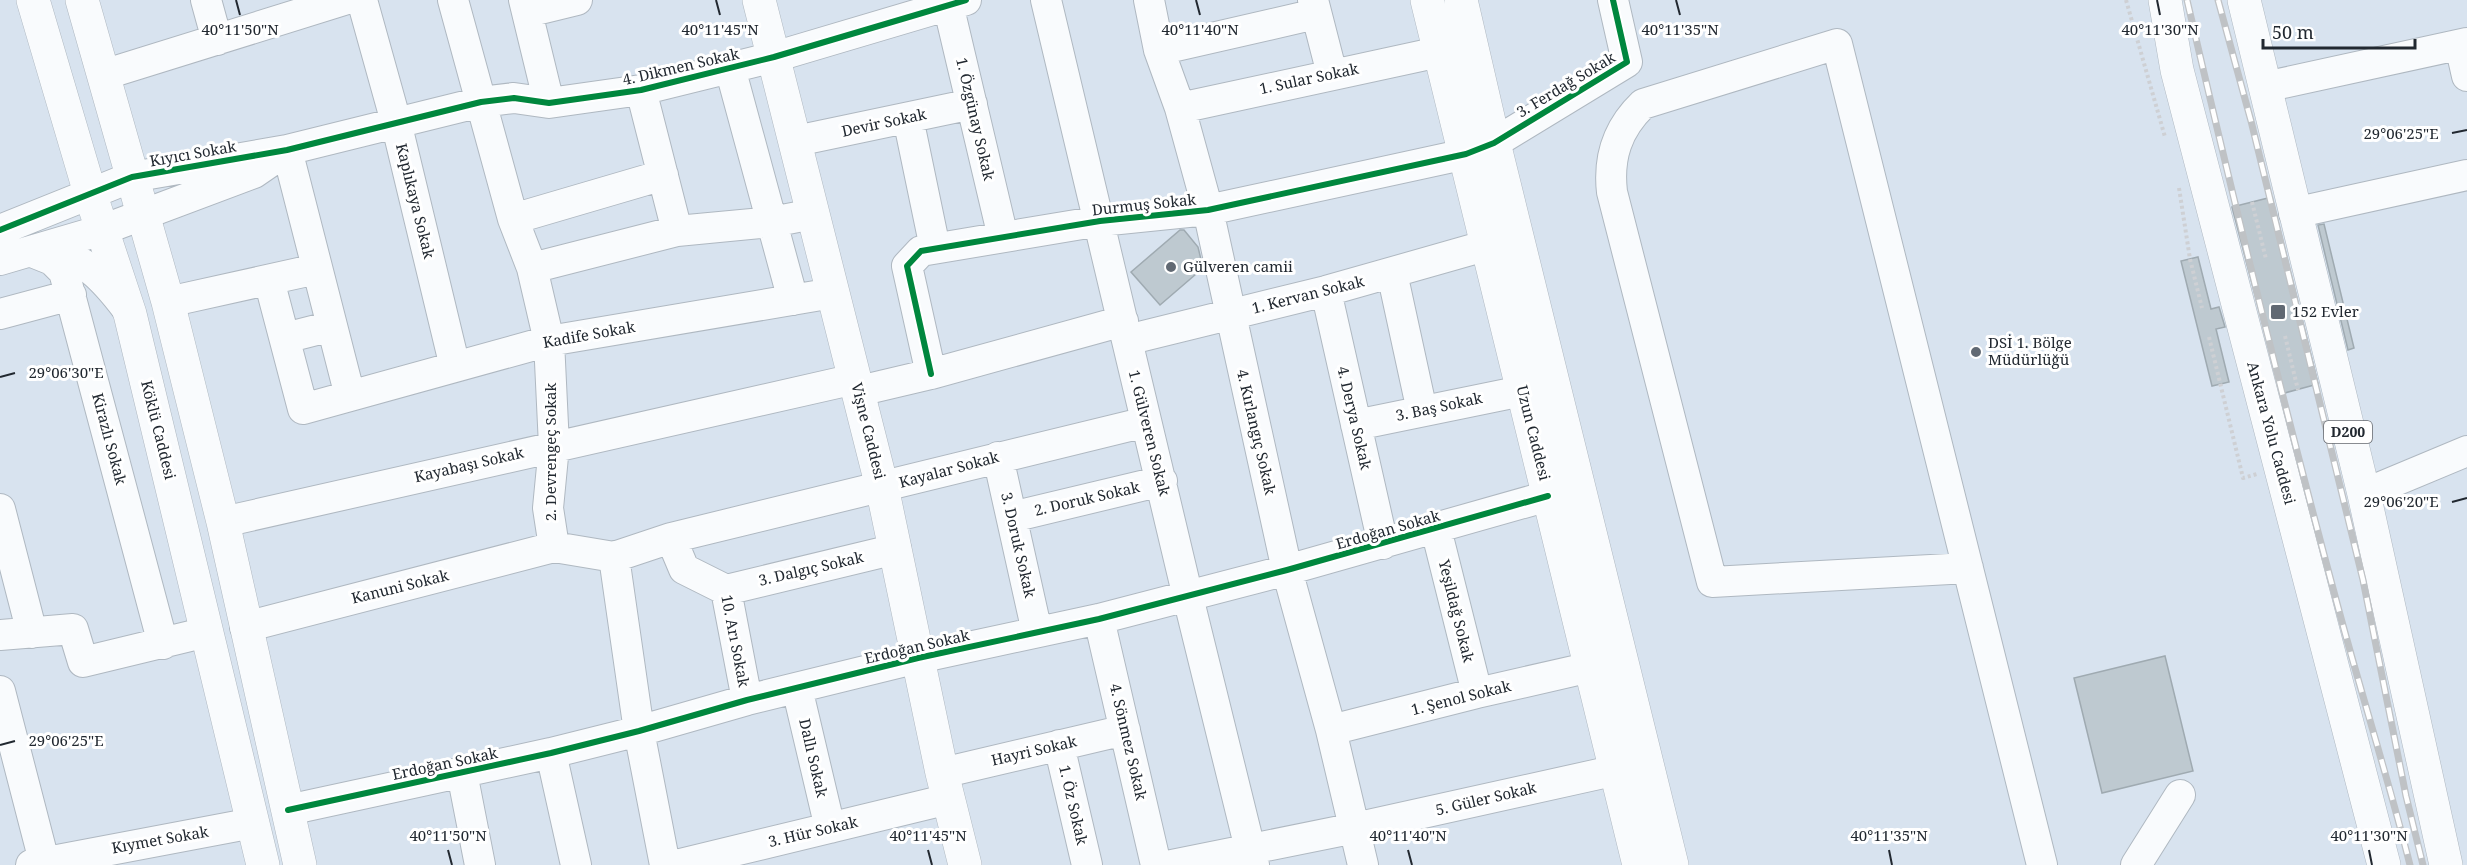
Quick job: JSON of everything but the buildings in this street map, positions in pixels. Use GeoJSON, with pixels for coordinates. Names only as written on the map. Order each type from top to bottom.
{"type":"FeatureCollection","features":[{"type":"Feature","properties":{"kind":"main road","name":"Köklü Caddesi"},"geometry":{"type":"LineString","coordinates":[[33,0],[90,193],[130,314],[263,865]]}},
{"type":"Feature","properties":{"kind":"main road"},"geometry":{"type":"LineString","coordinates":[[82,0],[168,302],[223,522],[300,865]]}},
{"type":"Feature","properties":{"kind":"main road","name":"Vişne Caddesi"},"geometry":{"type":"LineString","coordinates":[[759,0],[882,487],[965,865]]}},
{"type":"Feature","properties":{"kind":"main road","name":"Uzun Caddesi"},"geometry":{"type":"LineString","coordinates":[[1427,0],[1439,52],[1480,148],[1672,865]]}},
{"type":"Feature","properties":{"kind":"main road","name":"Uzun Caddesi"},"geometry":{"type":"LineString","coordinates":[[1461,0],[1480,148],[1488,245],[1639,865]]}},
{"type":"Feature","properties":{"kind":"main road"},"geometry":{"type":"LineString","coordinates":[[2155,0],[2177,70]]}},
{"type":"Feature","properties":{"kind":"main road","name":"Ankara Yolu Caddesi"},"geometry":{"type":"LineString","coordinates":[[2165,0],[2177,70],[2384,865]]}},
{"type":"Feature","properties":{"kind":"main road","name":"D200"},"geometry":{"type":"LineString","coordinates":[[2244,0],[2364,494],[2446,865]]}},
{"type":"Feature","properties":{"kind":"street"},"geometry":{"type":"LineString","coordinates":[[206,0],[217,40]]}},
{"type":"Feature","properties":{"kind":"street"},"geometry":{"type":"LineString","coordinates":[[103,75],[217,40],[292,8],[344,0]]}},
{"type":"Feature","properties":{"kind":"street","name":"Kaplıkaya Sokak"},"geometry":{"type":"LineString","coordinates":[[362,0],[396,122],[455,367]]}},
{"type":"Feature","properties":{"kind":"street","name":"2. Devrengeç Sokak"},"geometry":{"type":"LineString","coordinates":[[453,0],[513,219],[532,268],[549,342],[554,446],[548,508],[554,547]]}},
{"type":"Feature","properties":{"kind":"street"},"geometry":{"type":"LineString","coordinates":[[549,103],[526,6],[577,0]]}},
{"type":"Feature","properties":{"kind":"street","name":"1. Gülveren Sokak"},"geometry":{"type":"LineString","coordinates":[[1046,0],[1252,856]]}},
{"type":"Feature","properties":{"kind":"street","name":"4. Kırlangıç Sokak"},"geometry":{"type":"LineString","coordinates":[[1149,0],[1159,50],[1180,108],[1208,210],[1287,570],[1332,730],[1363,865]]}},
{"type":"Feature","properties":{"kind":"street","name":"3. Ferdağ Sokak"},"geometry":{"type":"LineString","coordinates":[[1480,148],[1627,62],[1613,0]]}},
{"type":"Feature","properties":{"kind":"street","name":"4. Dikmen Sokak"},"geometry":{"type":"LineString","coordinates":[[396,122],[481,102],[514,98],[549,103],[641,90],[774,57],[954,2]]}},
{"type":"Feature","properties":{"kind":"street","name":"1. Özgünay Sokak"},"geometry":{"type":"LineString","coordinates":[[954,2],[972,104],[1003,237]]}},
{"type":"Feature","properties":{"kind":"street"},"geometry":{"type":"LineString","coordinates":[[1159,50],[1315,7],[1332,74]]}},
{"type":"Feature","properties":{"kind":"street"},"geometry":{"type":"LineString","coordinates":[[1968,568],[1712,582],[1612,192],[1611,161],[1615,146],[1626,123],[1643,104],[1837,44],[1968,568],[2042,865]]}},
{"type":"Feature","properties":{"kind":"street"},"geometry":{"type":"LineString","coordinates":[[2265,87],[2464,44],[2467,76]]}},
{"type":"Feature","properties":{"kind":"street","name":"1. Sular Sokak"},"geometry":{"type":"LineString","coordinates":[[1180,108],[1439,52]]}},
{"type":"Feature","properties":{"kind":"street"},"geometry":{"type":"LineString","coordinates":[[730,68],[793,300]]}},
{"type":"Feature","properties":{"kind":"street"},"geometry":{"type":"LineString","coordinates":[[641,90],[677,231]]}},
{"type":"Feature","properties":{"kind":"street","name":"Devir Sokak"},"geometry":{"type":"LineString","coordinates":[[796,141],[972,104]]}},
{"type":"Feature","properties":{"kind":"street"},"geometry":{"type":"LineString","coordinates":[[908,118],[935,248]]}},
{"type":"Feature","properties":{"kind":"street","name":"Kıyıcı Sokak"},"geometry":{"type":"LineString","coordinates":[[0,230],[132,177],[287,150],[396,122]]}},
{"type":"Feature","properties":{"kind":"street","name":"Durmuş Sokak"},"geometry":{"type":"LineString","coordinates":[[931,374],[907,266],[921,251],[1100,221],[1208,210],[1480,148]]}},
{"type":"Feature","properties":{"kind":"street"},"geometry":{"type":"LineString","coordinates":[[0,260],[143,216],[254,173],[287,150],[350,396]]}},
{"type":"Feature","properties":{"kind":"street"},"geometry":{"type":"LineString","coordinates":[[513,219],[663,175]]}},
{"type":"Feature","properties":{"kind":"street"},"geometry":{"type":"LineString","coordinates":[[2294,213],[2467,175]]}},
{"type":"Feature","properties":{"kind":"street"},"geometry":{"type":"LineString","coordinates":[[532,268],[677,231],[771,222],[813,214]]}},
{"type":"Feature","properties":{"kind":"street","name":"1. Kervan Sokak"},"geometry":{"type":"LineString","coordinates":[[857,385],[931,374],[1125,330],[1230,315],[1326,291],[1488,245]]}},
{"type":"Feature","properties":{"kind":"street"},"geometry":{"type":"LineString","coordinates":[[32,252],[56,252],[82,262],[101,278],[130,314]]}},
{"type":"Feature","properties":{"kind":"street","name":"Kirazlı Sokak"},"geometry":{"type":"LineString","coordinates":[[32,252],[52,260],[64,272],[163,644]]}},
{"type":"Feature","properties":{"kind":"street"},"geometry":{"type":"LineString","coordinates":[[168,302],[317,269]]}},
{"type":"Feature","properties":{"kind":"street"},"geometry":{"type":"LineString","coordinates":[[1392,273],[1422,411]]}},
{"type":"Feature","properties":{"kind":"street"},"geometry":{"type":"LineString","coordinates":[[269,280],[285,338],[332,326]]}},
{"type":"Feature","properties":{"kind":"street","name":"4. Derya Sokak"},"geometry":{"type":"LineString","coordinates":[[1326,291],[1383,544]]}},
{"type":"Feature","properties":{"kind":"street","name":"Kadife Sokak"},"geometry":{"type":"LineString","coordinates":[[285,338],[303,409],[549,342],[832,293]]}},
{"type":"Feature","properties":{"kind":"street"},"geometry":{"type":"LineString","coordinates":[[0,314],[71,295]]}},
{"type":"Feature","properties":{"kind":"street","name":"Kayabaşı Sokak"},"geometry":{"type":"LineString","coordinates":[[223,522],[554,446],[857,385]]}},
{"type":"Feature","properties":{"kind":"street","name":"3. Baş Sokak"},"geometry":{"type":"LineString","coordinates":[[1356,425],[1522,391]]}},
{"type":"Feature","properties":{"kind":"street","name":"Kayalar Sokak"},"geometry":{"type":"LineString","coordinates":[[614,557],[671,538],[1146,422]]}},
{"type":"Feature","properties":{"kind":"street"},"geometry":{"type":"LineString","coordinates":[[2364,494],[2467,451]]}},
{"type":"Feature","properties":{"kind":"street","name":"3. Doruk Sokak"},"geometry":{"type":"LineString","coordinates":[[998,457],[1037,632]]}},
{"type":"Feature","properties":{"kind":"street","name":"2. Doruk Sokak"},"geometry":{"type":"LineString","coordinates":[[1011,517],[1162,481]]}},
{"type":"Feature","properties":{"kind":"street","name":"Erdoğan Sokak"},"geometry":{"type":"LineString","coordinates":[[288,810],[551,753],[747,700],[918,658],[1099,619],[1188,597],[1548,496]]}},
{"type":"Feature","properties":{"kind":"street"},"geometry":{"type":"LineString","coordinates":[[0,509],[32,633]]}},
{"type":"Feature","properties":{"kind":"street","name":"Yeşildağ Sokak"},"geometry":{"type":"LineString","coordinates":[[1436,529],[1477,693]]}},
{"type":"Feature","properties":{"kind":"street","name":"10. Arı Sokak"},"geometry":{"type":"LineString","coordinates":[[671,538],[684,569],[726,590],[747,700]]}},
{"type":"Feature","properties":{"kind":"street"},"geometry":{"type":"LineString","coordinates":[[554,547],[614,557],[639,731],[664,865]]}},
{"type":"Feature","properties":{"kind":"street","name":"Kanuni Sokak"},"geometry":{"type":"LineString","coordinates":[[245,627],[554,547]]}},
{"type":"Feature","properties":{"kind":"street","name":"3. Dalgıç Sokak"},"geometry":{"type":"LineString","coordinates":[[726,590],[896,549]]}},
{"type":"Feature","properties":{"kind":"street","name":"4. Sönmez Sokak"},"geometry":{"type":"LineString","coordinates":[[1099,619],[1156,865]]}},
{"type":"Feature","properties":{"kind":"street"},"geometry":{"type":"LineString","coordinates":[[0,635],[74,629],[83,662],[207,633]]}},
{"type":"Feature","properties":{"kind":"street","name":"1. Şenol Sokak"},"geometry":{"type":"LineString","coordinates":[[1332,730],[1591,667]]}},
{"type":"Feature","properties":{"kind":"street","name":"Dallı Sokak"},"geometry":{"type":"LineString","coordinates":[[797,688],[830,828]]}},
{"type":"Feature","properties":{"kind":"street"},"geometry":{"type":"LineString","coordinates":[[0,691],[38,863]]}},
{"type":"Feature","properties":{"kind":"street","name":"Hayri Sokak"},"geometry":{"type":"LineString","coordinates":[[946,786],[1059,746],[1125,730]]}},
{"type":"Feature","properties":{"kind":"street","name":"1. Öz Sokak"},"geometry":{"type":"LineString","coordinates":[[1059,746],[1088,865]]}},
{"type":"Feature","properties":{"kind":"street"},"geometry":{"type":"LineString","coordinates":[[551,753],[576,865]]}},
{"type":"Feature","properties":{"kind":"street","name":"5. Güler Sokak"},"geometry":{"type":"LineString","coordinates":[[1172,865],[1252,856],[1355,828],[1617,770]]}},
{"type":"Feature","properties":{"kind":"street"},"geometry":{"type":"LineString","coordinates":[[462,773],[480,865]]}},
{"type":"Feature","properties":{"kind":"street","name":"3. Hür Sokak"},"geometry":{"type":"LineString","coordinates":[[676,865],[830,828],[946,786]]}},
{"type":"Feature","properties":{"kind":"street"},"geometry":{"type":"LineString","coordinates":[[2136,865],[2180,795]]}},
{"type":"Feature","properties":{"kind":"street","name":"Kıymet Sokak"},"geometry":{"type":"LineString","coordinates":[[38,863],[253,823]]}},
{"type":"Feature","properties":{"kind":"path"},"geometry":{"type":"LineString","coordinates":[[2126,0],[2168,147]]}},
{"type":"Feature","properties":{"kind":"path"},"geometry":{"type":"LineString","coordinates":[[2178,181],[2190,259],[2202,308]]}},
{"type":"Feature","properties":{"kind":"path"},"geometry":{"type":"LineString","coordinates":[[2252,202],[2266,258]]}},
{"type":"Feature","properties":{"kind":"path"},"geometry":{"type":"LineString","coordinates":[[2285,336],[2298,390]]}},
{"type":"Feature","properties":{"kind":"path"},"geometry":{"type":"LineString","coordinates":[[2209,337],[2243,478],[2281,468]]}},
{"type":"Feature","properties":{"kind":"railway"},"geometry":{"type":"LineString","coordinates":[[2187,0],[2298,456],[2410,865]]}},
{"type":"Feature","properties":{"kind":"railway"},"geometry":{"type":"LineString","coordinates":[[2218,0],[2251,121],[2363,580],[2406,796],[2423,865]]}},
{"type":"Feature","properties":{"kind":"cycle path"},"geometry":{"type":"LineString","coordinates":[[0,230],[132,177],[287,150],[481,102],[514,98],[549,103],[641,90],[774,57],[966,0]]}},
{"type":"Feature","properties":{"kind":"cycle path"},"geometry":{"type":"LineString","coordinates":[[931,374],[907,266],[921,251],[1100,221],[1208,210],[1466,154],[1494,143],[1627,62],[1613,0]]}},
{"type":"Feature","properties":{"kind":"cycle path"},"geometry":{"type":"LineString","coordinates":[[288,810],[551,753],[747,700],[918,658],[1099,619],[1287,570],[1548,496]]}},
{"type":"Feature","properties":{"kind":"place","name":"Gülveren camii"},"geometry":{"type":"Point","coordinates":[1171,267]}},
{"type":"Feature","properties":{"kind":"place","name":"152 Evler"},"geometry":{"type":"Point","coordinates":[2278,312]}},
{"type":"Feature","properties":{"kind":"place","name":"DSİ 1. Bölge Müdürlüğü"},"geometry":{"type":"Point","coordinates":[1976,352]}}]}
